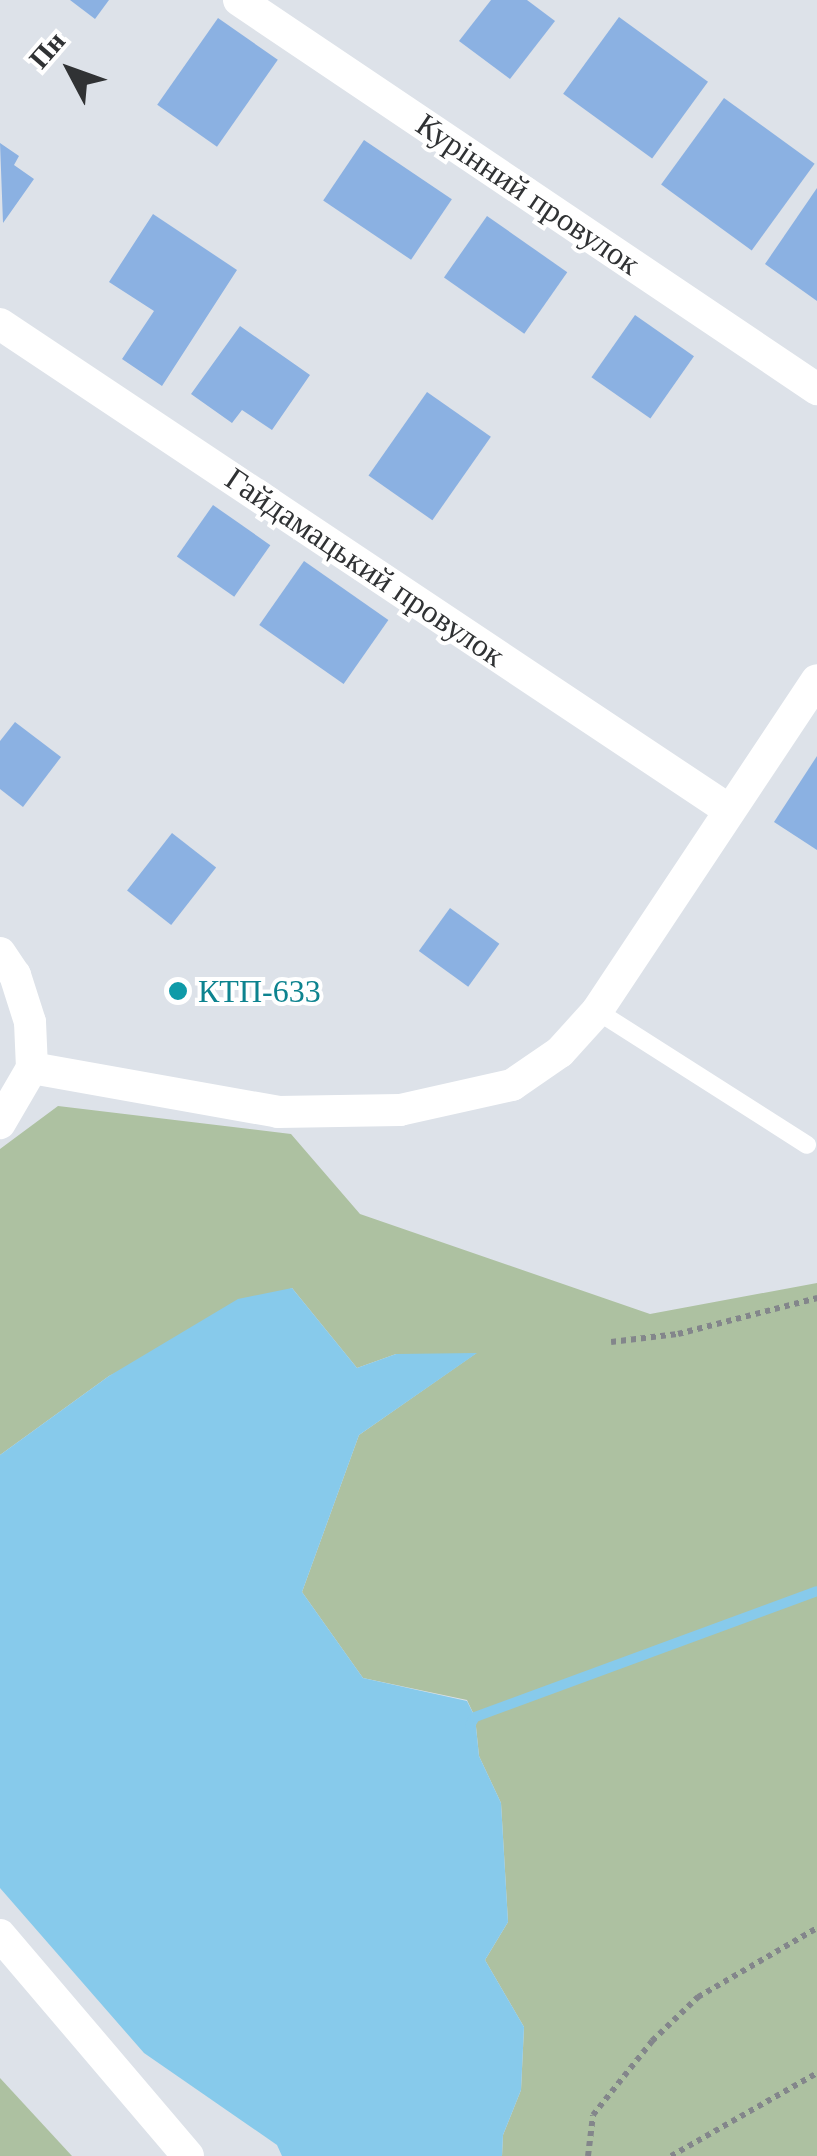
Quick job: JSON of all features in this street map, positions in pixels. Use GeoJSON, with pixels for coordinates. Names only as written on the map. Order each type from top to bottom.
{"type":"FeatureCollection","features":[{"type":"Feature","properties":{"kind":"street","name":"Курінний провулок"},"geometry":{"type":"LineString","coordinates":[[239,0],[817,389]]}},
{"type":"Feature","properties":{"kind":"street","name":"Гайдамацький провулок"},"geometry":{"type":"LineString","coordinates":[[0,324],[729,810]]}},
{"type":"Feature","properties":{"kind":"street"},"geometry":{"type":"LineString","coordinates":[[32,1068],[278,1112],[400,1110],[512,1085],[560,1052],[597,1010],[817,680]]}},
{"type":"Feature","properties":{"kind":"street"},"geometry":{"type":"LineString","coordinates":[[0,953],[16,975],[30,1022],[32,1068],[0,1123]]}},
{"type":"Feature","properties":{"kind":"street"},"geometry":{"type":"LineString","coordinates":[[0,1934],[188,2156]]}},
{"type":"Feature","properties":{"kind":"lane"},"geometry":{"type":"LineString","coordinates":[[597,1010],[807,1145]]}},
{"type":"Feature","properties":{"kind":"path"},"geometry":{"type":"LineString","coordinates":[[611,1342],[678,1334],[817,1298]]}},
{"type":"Feature","properties":{"kind":"path"},"geometry":{"type":"LineString","coordinates":[[588,2156],[593,2115],[652,2041],[698,1997],[817,1928]]}},
{"type":"Feature","properties":{"kind":"path"},"geometry":{"type":"LineString","coordinates":[[671,2156],[817,2073]]}},
{"type":"Feature","properties":{"kind":"green space"},"geometry":{"type":"Polygon","coordinates":[[[58,1106],[291,1134],[360,1214],[650,1314],[817,1283],[817,2156],[502,2156],[503,2135],[521,2090],[524,2027],[485,1960],[508,1922],[501,1803],[479,1756],[475,1717],[467,1700],[363,1678],[302,1592],[359,1435],[475,1354],[396,1354],[357,1368],[292,1288],[109,1376],[0,1455],[0,1149],[58,1106]]]}},
{"type":"Feature","properties":{"kind":"green space"},"geometry":{"type":"Polygon","coordinates":[[[0,2078],[72,2156],[0,2156],[0,2078]]]}},
{"type":"Feature","properties":{"kind":"water"},"geometry":{"type":"Polygon","coordinates":[[[292,1288],[357,1368],[396,1354],[477,1353],[359,1435],[302,1592],[363,1678],[467,1701],[475,1717],[479,1756],[501,1803],[508,1922],[485,1960],[524,2027],[521,2090],[503,2135],[502,2156],[282,2156],[277,2145],[144,2053],[0,1888],[0,1455],[109,1376],[238,1299],[292,1288]]]}},
{"type":"Feature","properties":{"kind":"building"},"geometry":{"type":"Polygon","coordinates":[[[70,0],[109,0],[95,19],[70,0]]]}},
{"type":"Feature","properties":{"kind":"building"},"geometry":{"type":"Polygon","coordinates":[[[491,0],[527,0],[555,21],[510,79],[459,41],[491,0]]]}},
{"type":"Feature","properties":{"kind":"building"},"geometry":{"type":"Polygon","coordinates":[[[619,17],[708,82],[652,159],[563,94],[619,17]]]}},
{"type":"Feature","properties":{"kind":"building"},"geometry":{"type":"Polygon","coordinates":[[[218,18],[278,60],[217,147],[157,105],[218,18]]]}},
{"type":"Feature","properties":{"kind":"building"},"geometry":{"type":"Polygon","coordinates":[[[724,98],[815,164],[752,250],[661,185],[724,98]]]}},
{"type":"Feature","properties":{"kind":"building"},"geometry":{"type":"Polygon","coordinates":[[[364,140],[452,199],[411,260],[323,201],[364,140]]]}},
{"type":"Feature","properties":{"kind":"building"},"geometry":{"type":"Polygon","coordinates":[[[0,143],[19,156],[14,165],[34,179],[3,223],[0,143]]]}},
{"type":"Feature","properties":{"kind":"building"},"geometry":{"type":"Polygon","coordinates":[[[817,188],[817,301],[765,264],[817,188]]]}},
{"type":"Feature","properties":{"kind":"building"},"geometry":{"type":"Polygon","coordinates":[[[153,214],[237,270],[162,386],[122,359],[154,311],[109,282],[153,214]]]}},
{"type":"Feature","properties":{"kind":"building"},"geometry":{"type":"Polygon","coordinates":[[[487,216],[567,272],[524,334],[444,277],[487,216]]]}},
{"type":"Feature","properties":{"kind":"building"},"geometry":{"type":"Polygon","coordinates":[[[635,315],[694,356],[650,419],[591,377],[635,315]]]}},
{"type":"Feature","properties":{"kind":"building"},"geometry":{"type":"Polygon","coordinates":[[[240,326],[310,375],[272,430],[242,410],[232,423],[191,394],[240,326]]]}},
{"type":"Feature","properties":{"kind":"building"},"geometry":{"type":"Polygon","coordinates":[[[427,392],[491,437],[432,520],[368,476],[427,392]]]}},
{"type":"Feature","properties":{"kind":"building"},"geometry":{"type":"Polygon","coordinates":[[[213,505],[270,545],[234,597],[177,557],[213,505]]]}},
{"type":"Feature","properties":{"kind":"building"},"geometry":{"type":"Polygon","coordinates":[[[304,561],[388,620],[344,684],[259,625],[304,561]]]}},
{"type":"Feature","properties":{"kind":"building"},"geometry":{"type":"Polygon","coordinates":[[[15,722],[61,757],[23,807],[0,789],[0,741],[15,722]]]}},
{"type":"Feature","properties":{"kind":"building"},"geometry":{"type":"Polygon","coordinates":[[[817,756],[817,850],[774,822],[817,756]]]}},
{"type":"Feature","properties":{"kind":"building"},"geometry":{"type":"Polygon","coordinates":[[[172,833],[216,867],[171,925],[127,891],[172,833]]]}},
{"type":"Feature","properties":{"kind":"building"},"geometry":{"type":"Polygon","coordinates":[[[450,908],[499,944],[468,987],[419,951],[450,908]]]}},
{"type":"Feature","properties":{"kind":"waterway"},"geometry":{"type":"LineString","coordinates":[[470,1725],[475,1717],[817,1591]]}},
{"type":"Feature","properties":{"kind":"place","name":"КТП-633"},"geometry":{"type":"Point","coordinates":[178,991]}}]}
